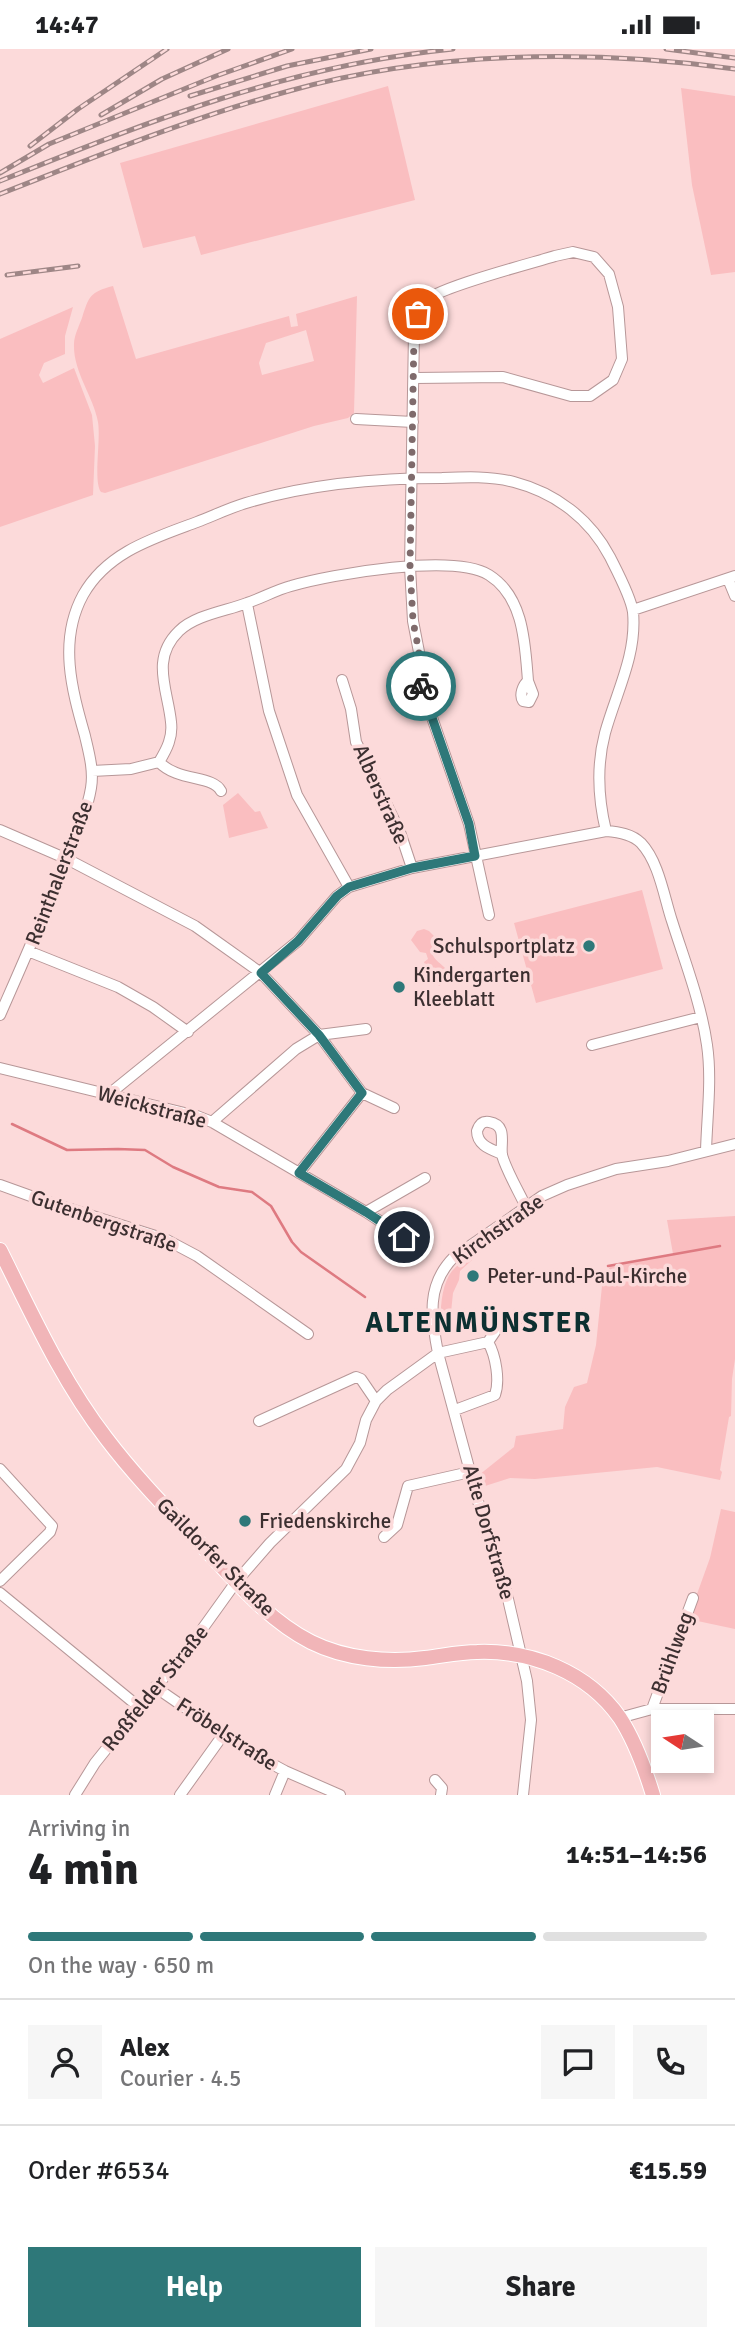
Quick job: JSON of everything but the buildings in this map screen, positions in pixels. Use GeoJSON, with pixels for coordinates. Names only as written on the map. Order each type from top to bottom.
{"type":"FeatureCollection","features":[{"type":"Feature","properties":{"kind":"main road","name":"Gaildorfer Straße"},"geometry":{"type":"LineString","coordinates":[[0,1250],[74,1390],[106,1438],[158,1499],[236,1582],[273,1616],[311,1642],[344,1654],[387,1660],[500,1652],[522,1655],[558,1667],[576,1677],[605,1700],[620,1718],[633,1742],[653,1795]]}},
{"type":"Feature","properties":{"kind":"street"},"geometry":{"type":"LineString","coordinates":[[415,378],[503,377],[571,396],[590,396],[613,380],[622,359],[618,307],[610,274],[594,257],[573,253],[450,288],[425,300],[418,314],[414,333],[410,567],[413,621],[419,652],[419,680],[469,824],[489,915]]}},
{"type":"Feature","properties":{"kind":"street"},"geometry":{"type":"LineString","coordinates":[[356,419],[413,422]]}},
{"type":"Feature","properties":{"kind":"street","name":"Reinthalerstraße"},"geometry":{"type":"LineString","coordinates":[[0,1015],[29,951],[89,801],[92,771],[72,691],[69,650],[82,597],[104,569],[139,544],[245,503],[350,482],[459,477],[510,481],[544,493],[576,513],[600,540],[633,610],[627,669],[608,721],[599,763],[599,795],[606,831]]}},
{"type":"Feature","properties":{"kind":"street"},"geometry":{"type":"LineString","coordinates":[[159,762],[171,736],[171,721],[162,676],[164,661],[171,640],[182,628],[204,617],[247,604],[289,586],[330,576],[426,565],[468,568],[483,572],[497,581],[518,613],[528,681]]}},
{"type":"Feature","properties":{"kind":"street"},"geometry":{"type":"LineString","coordinates":[[633,610],[731,577],[735,596]]}},
{"type":"Feature","properties":{"kind":"street"},"geometry":{"type":"LineString","coordinates":[[247,604],[269,711],[297,795],[349,887]]}},
{"type":"Feature","properties":{"kind":"street","name":"Alberstraße"},"geometry":{"type":"LineString","coordinates":[[342,680],[351,709],[356,742],[390,809],[412,868]]}},
{"type":"Feature","properties":{"kind":"street"},"geometry":{"type":"LineString","coordinates":[[92,771],[131,769],[159,762],[177,775],[211,782],[219,786],[221,791]]}},
{"type":"Feature","properties":{"kind":"street"},"geometry":{"type":"LineString","coordinates":[[0,830],[66,859],[195,926],[261,973],[319,1035],[362,1093],[394,1108]]}},
{"type":"Feature","properties":{"kind":"street"},"geometry":{"type":"LineString","coordinates":[[108,1095],[261,973],[298,941],[337,896],[349,887],[412,868],[606,831],[628,834],[642,843],[655,869],[701,1017],[707,1046],[706,1151]]}},
{"type":"Feature","properties":{"kind":"street"},"geometry":{"type":"LineString","coordinates":[[29,951],[118,987],[153,1007],[188,1032]]}},
{"type":"Feature","properties":{"kind":"street"},"geometry":{"type":"LineString","coordinates":[[592,1045],[701,1017]]}},
{"type":"Feature","properties":{"kind":"street"},"geometry":{"type":"LineString","coordinates":[[212,1122],[296,1049],[319,1035],[366,1028]]}},
{"type":"Feature","properties":{"kind":"street","name":"Weickstraße"},"geometry":{"type":"LineString","coordinates":[[0,1067],[212,1122],[404,1237]]}},
{"type":"Feature","properties":{"kind":"street"},"geometry":{"type":"LineString","coordinates":[[299,1173],[362,1093]]}},
{"type":"Feature","properties":{"kind":"street","name":"Kirchstraße"},"geometry":{"type":"LineString","coordinates":[[438,1353],[432,1322],[434,1290],[443,1269],[454,1257],[542,1196],[567,1185],[616,1169],[668,1161],[735,1144]]}},
{"type":"Feature","properties":{"kind":"street"},"geometry":{"type":"LineString","coordinates":[[502,1154],[526,1207]]}},
{"type":"Feature","properties":{"kind":"street"},"geometry":{"type":"LineString","coordinates":[[366,1212],[425,1178]]}},
{"type":"Feature","properties":{"kind":"street","name":"Gutenbergstraße"},"geometry":{"type":"LineString","coordinates":[[0,1185],[166,1239],[197,1256],[309,1334]]}},
{"type":"Feature","properties":{"kind":"street"},"geometry":{"type":"LineString","coordinates":[[236,1582],[270,1543],[346,1469],[360,1443],[366,1420],[376,1401],[387,1390],[438,1353],[488,1342],[502,1323],[525,1317]]}},
{"type":"Feature","properties":{"kind":"street"},"geometry":{"type":"LineString","coordinates":[[455,1410],[495,1395],[498,1387],[492,1350],[488,1342]]}},
{"type":"Feature","properties":{"kind":"street","name":"Alte Dorfstraße"},"geometry":{"type":"LineString","coordinates":[[438,1353],[488,1538],[505,1586],[522,1655],[531,1720],[523,1795]]}},
{"type":"Feature","properties":{"kind":"street"},"geometry":{"type":"LineString","coordinates":[[259,1421],[356,1377],[361,1379],[376,1401]]}},
{"type":"Feature","properties":{"kind":"street"},"geometry":{"type":"LineString","coordinates":[[0,1469],[51,1526],[50,1532],[0,1581]]}},
{"type":"Feature","properties":{"kind":"street"},"geometry":{"type":"LineString","coordinates":[[384,1538],[397,1525],[408,1486],[470,1472]]}},
{"type":"Feature","properties":{"kind":"street","name":"Roßfelder Straße"},"geometry":{"type":"LineString","coordinates":[[75,1795],[95,1763],[198,1635],[236,1582]]}},
{"type":"Feature","properties":{"kind":"street"},"geometry":{"type":"LineString","coordinates":[[0,1593],[139,1707]]}},
{"type":"Feature","properties":{"kind":"street","name":"Brühlweg"},"geometry":{"type":"LineString","coordinates":[[652,1709],[693,1598]]}},
{"type":"Feature","properties":{"kind":"street","name":"Fröbelstraße"},"geometry":{"type":"LineString","coordinates":[[155,1687],[223,1735],[285,1771],[340,1795]]}},
{"type":"Feature","properties":{"kind":"street"},"geometry":{"type":"LineString","coordinates":[[620,1718],[652,1709],[735,1709]]}},
{"type":"Feature","properties":{"kind":"street"},"geometry":{"type":"LineString","coordinates":[[180,1795],[223,1735]]}},
{"type":"Feature","properties":{"kind":"street"},"geometry":{"type":"LineString","coordinates":[[275,1795],[285,1771]]}},
{"type":"Feature","properties":{"kind":"street"},"geometry":{"type":"LineString","coordinates":[[435,1780],[442,1788],[441,1795]]}},
{"type":"Feature","properties":{"kind":"shaded area"},"geometry":{"type":"Polygon","coordinates":[[[388,86],[415,200],[201,255],[195,236],[143,248],[120,163],[388,86]]]}},
{"type":"Feature","properties":{"kind":"shaded area"},"geometry":{"type":"Polygon","coordinates":[[[681,88],[735,96],[735,272],[711,275],[692,185],[681,88]]]}},
{"type":"Feature","properties":{"kind":"shaded area"},"geometry":{"type":"Polygon","coordinates":[[[113,286],[136,359],[289,316],[291,327],[298,326],[296,314],[357,296],[354,413],[348,418],[314,426],[105,493],[101,492],[98,479],[98,422],[80,374],[74,344],[91,296],[113,286]],[[306,330],[266,343],[259,363],[262,375],[314,361],[306,330]]]}},
{"type":"Feature","properties":{"kind":"shaded area"},"geometry":{"type":"Polygon","coordinates":[[[73,307],[65,336],[65,354],[44,363],[39,375],[43,383],[74,368],[92,415],[95,446],[93,495],[0,527],[0,339],[73,307]]]}},
{"type":"Feature","properties":{"kind":"shaded area"},"geometry":{"type":"Polygon","coordinates":[[[238,793],[255,812],[260,811],[268,828],[229,838],[223,805],[238,793]]]}},
{"type":"Feature","properties":{"kind":"shaded area","name":"Schulsportplatz"},"geometry":{"type":"Polygon","coordinates":[[[642,890],[663,969],[536,1003],[514,923],[642,890]]]}},
{"type":"Feature","properties":{"kind":"shaded area"},"geometry":{"type":"Polygon","coordinates":[[[424,929],[439,941],[434,946],[433,955],[449,972],[448,980],[439,986],[433,975],[429,976],[424,962],[428,959],[426,953],[420,952],[411,940],[417,931],[424,929]]]}},
{"type":"Feature","properties":{"kind":"shaded area"},"geometry":{"type":"Polygon","coordinates":[[[735,1216],[735,1359],[731,1416],[720,1480],[657,1467],[535,1479],[510,1478],[482,1487],[479,1475],[514,1447],[516,1436],[563,1429],[565,1407],[574,1387],[587,1383],[596,1345],[602,1286],[610,1266],[673,1254],[667,1220],[735,1216]]]}},
{"type":"Feature","properties":{"kind":"shaded area"},"geometry":{"type":"Polygon","coordinates":[[[470,1255],[472,1260],[460,1271],[453,1293],[449,1332],[441,1333],[445,1284],[452,1271],[470,1255]]]}},
{"type":"Feature","properties":{"kind":"shaded area"},"geometry":{"type":"Polygon","coordinates":[[[721,1509],[735,1512],[735,1629],[688,1619],[710,1558],[721,1509]]]}},
{"type":"Feature","properties":{"kind":"waterway"},"geometry":{"type":"LineString","coordinates":[[12,1124],[67,1150],[145,1150],[173,1167],[219,1187],[252,1192],[271,1206],[301,1252],[365,1297]]}},
{"type":"Feature","properties":{"kind":"waterway"},"geometry":{"type":"LineString","coordinates":[[608,1266],[720,1246]]}},
{"type":"Feature","properties":{"kind":"railway"},"geometry":{"type":"LineString","coordinates":[[30,146],[78,109],[167,49]]}},
{"type":"Feature","properties":{"kind":"railway"},"geometry":{"type":"LineString","coordinates":[[101,115],[162,79],[228,49]]}},
{"type":"Feature","properties":{"kind":"railway"},"geometry":{"type":"LineString","coordinates":[[0,173],[49,144],[216,76],[292,49]]}},
{"type":"Feature","properties":{"kind":"railway"},"geometry":{"type":"LineString","coordinates":[[190,96],[287,66],[371,49]]}},
{"type":"Feature","properties":{"kind":"railway"},"geometry":{"type":"LineString","coordinates":[[0,181],[166,117],[278,82],[393,57],[453,49]]}},
{"type":"Feature","properties":{"kind":"railway"},"geometry":{"type":"LineString","coordinates":[[666,49],[735,58]]}},
{"type":"Feature","properties":{"kind":"railway"},"geometry":{"type":"LineString","coordinates":[[0,194],[215,113],[289,91],[398,68],[511,57],[567,57],[624,58],[735,69]]}},
{"type":"Feature","properties":{"kind":"railway"},"geometry":{"type":"LineString","coordinates":[[7,275],[78,266]]}},
{"type":"Feature","properties":{"kind":"way so far"},"geometry":{"type":"LineString","coordinates":[[418,314],[414,333],[410,567],[421,686]]}},
{"type":"Feature","properties":{"kind":"place","name":"Schulsportplatz"},"geometry":{"type":"Point","coordinates":[589,946]}},
{"type":"Feature","properties":{"kind":"place","name":"Kindergarten Kleeblatt"},"geometry":{"type":"Point","coordinates":[399,987]}},
{"type":"Feature","properties":{"kind":"place","name":"Peter-und-Paul-Kirche"},"geometry":{"type":"Point","coordinates":[473,1276]}},
{"type":"Feature","properties":{"kind":"place","name":"Friedenskirche"},"geometry":{"type":"Point","coordinates":[245,1521]}},
{"type":"Feature","properties":{"kind":"district","name":"ALTENMÜNSTER"},"geometry":{"type":"Point","coordinates":[479,1322]}},
{"type":"Feature","properties":{"kind":"route"},"geometry":{"type":"LineString","coordinates":[[404,1237],[299,1173],[362,1093],[319,1035],[261,973],[298,941],[337,896],[349,887],[412,868],[475,856],[469,824],[421,686]]}}]}
